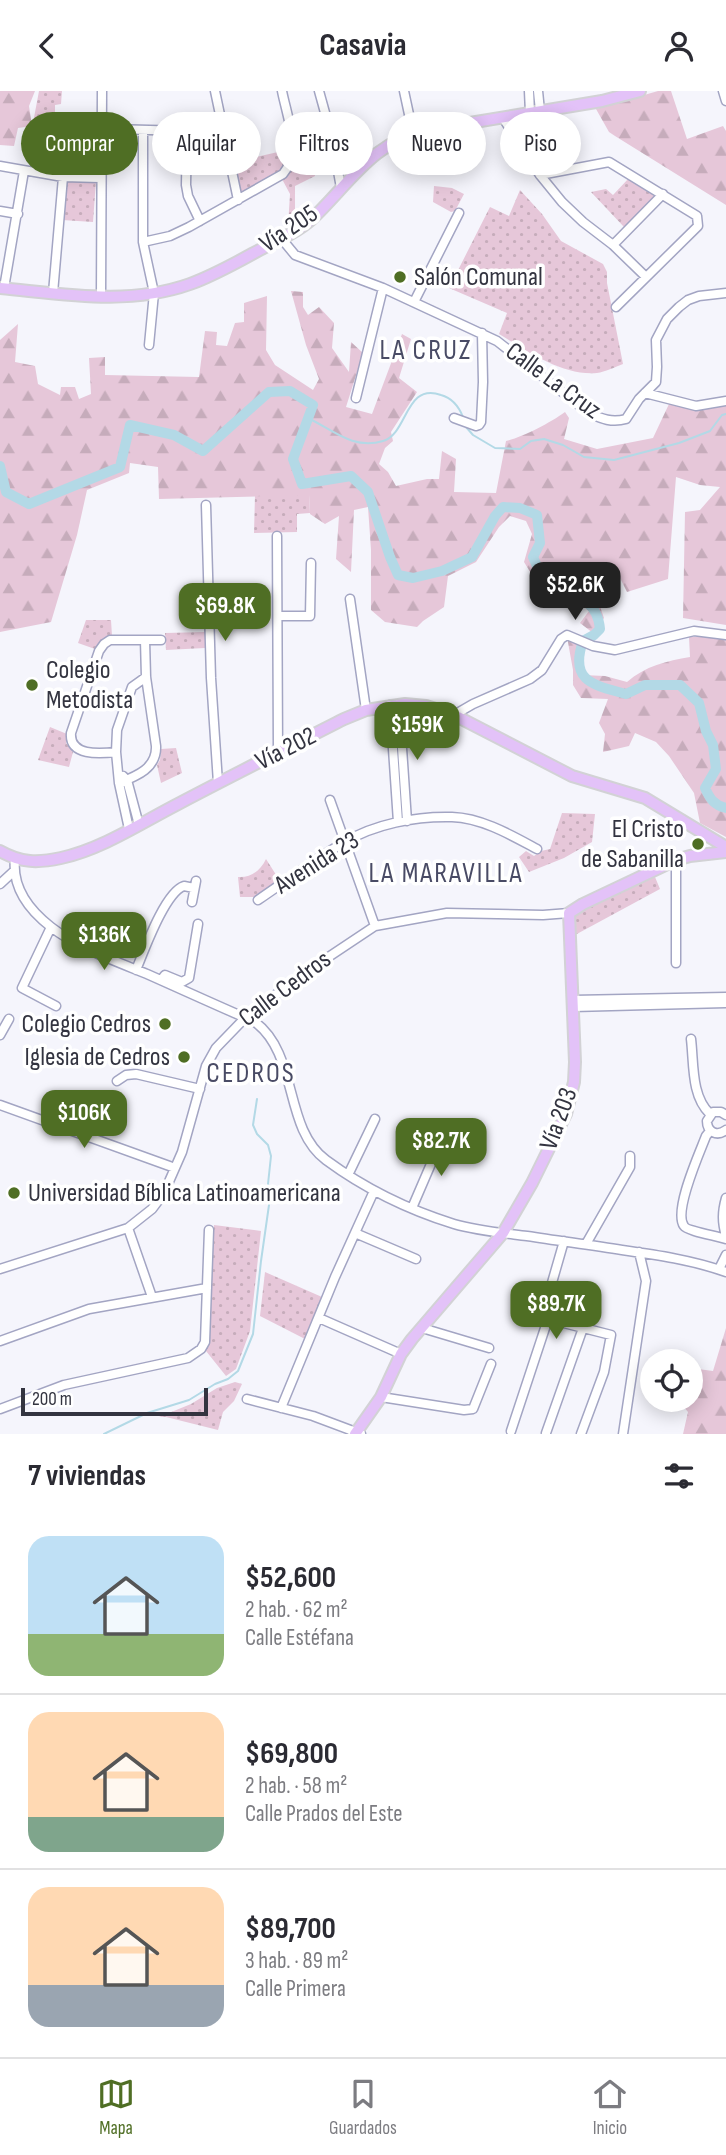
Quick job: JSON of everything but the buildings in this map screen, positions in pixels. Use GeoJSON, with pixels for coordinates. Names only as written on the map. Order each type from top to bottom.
{"type":"FeatureCollection","features":[{"type":"Feature","properties":{"kind":"main road","name":"Vía 205"},"geometry":{"type":"LineString","coordinates":[[535,112],[602,96],[639,91]]}},
{"type":"Feature","properties":{"kind":"main road","name":"Vía 205"},"geometry":{"type":"LineString","coordinates":[[2,288],[101,297],[154,293],[190,284],[212,275],[310,220],[371,157],[387,145]]}},
{"type":"Feature","properties":{"kind":"main road","name":"Vía 202"},"geometry":{"type":"LineString","coordinates":[[0,851],[15,859],[46,861],[75,855],[366,710],[395,705],[426,706],[454,715],[572,776],[645,798],[726,847]]}},
{"type":"Feature","properties":{"kind":"main road"},"geometry":{"type":"LineString","coordinates":[[705,854],[707,837]]}},
{"type":"Feature","properties":{"kind":"main road"},"geometry":{"type":"LineString","coordinates":[[569,913],[677,860],[726,852]]}},
{"type":"Feature","properties":{"kind":"main road","name":"Vía 203"},"geometry":{"type":"LineString","coordinates":[[358,1433],[382,1397],[401,1354],[503,1233],[532,1183],[568,1107],[575,1071],[569,913]]}},
{"type":"Feature","properties":{"kind":"street"},"geometry":{"type":"LineString","coordinates":[[101,112],[102,91]]}},
{"type":"Feature","properties":{"kind":"street"},"geometry":{"type":"LineString","coordinates":[[215,91],[220,112]]}},
{"type":"Feature","properties":{"kind":"street"},"geometry":{"type":"LineString","coordinates":[[143,242],[170,236],[283,174],[292,158],[292,139],[282,91]]}},
{"type":"Feature","properties":{"kind":"street"},"geometry":{"type":"LineString","coordinates":[[319,91],[332,138],[341,188]]}},
{"type":"Feature","properties":{"kind":"street"},"geometry":{"type":"LineString","coordinates":[[404,91],[408,112]]}},
{"type":"Feature","properties":{"kind":"street"},"geometry":{"type":"LineString","coordinates":[[529,91],[535,112]]}},
{"type":"Feature","properties":{"kind":"street"},"geometry":{"type":"LineString","coordinates":[[535,112],[538,91]]}},
{"type":"Feature","properties":{"kind":"street"},"geometry":{"type":"LineString","coordinates":[[723,91],[726,101]]}},
{"type":"Feature","properties":{"kind":"street"},"geometry":{"type":"LineString","coordinates":[[138,130],[152,130]]}},
{"type":"Feature","properties":{"kind":"street"},"geometry":{"type":"LineString","coordinates":[[143,130],[143,242],[154,293],[149,345]]}},
{"type":"Feature","properties":{"kind":"street"},"geometry":{"type":"LineString","coordinates":[[540,176],[609,162],[697,216],[698,226],[616,307]]}},
{"type":"Feature","properties":{"kind":"street"},"geometry":{"type":"LineString","coordinates":[[0,166],[21,170]]}},
{"type":"Feature","properties":{"kind":"street"},"geometry":{"type":"LineString","coordinates":[[2,288],[23,175]]}},
{"type":"Feature","properties":{"kind":"street"},"geometry":{"type":"LineString","coordinates":[[50,175],[100,178]]}},
{"type":"Feature","properties":{"kind":"street"},"geometry":{"type":"LineString","coordinates":[[100,175],[101,297]]}},
{"type":"Feature","properties":{"kind":"street"},"geometry":{"type":"LineString","coordinates":[[186,175],[188,197],[200,221]]}},
{"type":"Feature","properties":{"kind":"street"},"geometry":{"type":"LineString","coordinates":[[233,175],[238,200]]}},
{"type":"Feature","properties":{"kind":"street"},"geometry":{"type":"LineString","coordinates":[[540,176],[583,222],[613,245],[646,277]]}},
{"type":"Feature","properties":{"kind":"street"},"geometry":{"type":"LineString","coordinates":[[53,293],[63,177]]}},
{"type":"Feature","properties":{"kind":"street"},"geometry":{"type":"LineString","coordinates":[[613,245],[663,194]]}},
{"type":"Feature","properties":{"kind":"street"},"geometry":{"type":"LineString","coordinates":[[0,211],[18,214]]}},
{"type":"Feature","properties":{"kind":"street"},"geometry":{"type":"LineString","coordinates":[[414,302],[459,213]]}},
{"type":"Feature","properties":{"kind":"street","name":"Calle La Cruz"},"geometry":{"type":"LineString","coordinates":[[281,238],[295,255],[383,288],[497,341],[590,413],[616,422],[626,419],[653,386],[657,377],[656,340],[667,319],[688,300],[726,293]]}},
{"type":"Feature","properties":{"kind":"street"},"geometry":{"type":"LineString","coordinates":[[356,398],[383,288]]}},
{"type":"Feature","properties":{"kind":"street"},"geometry":{"type":"LineString","coordinates":[[454,418],[476,426],[481,422],[482,333]]}},
{"type":"Feature","properties":{"kind":"street"},"geometry":{"type":"LineString","coordinates":[[645,393],[696,406],[726,401]]}},
{"type":"Feature","properties":{"kind":"street"},"geometry":{"type":"LineString","coordinates":[[206,505],[211,678],[218,783]]}},
{"type":"Feature","properties":{"kind":"street"},"geometry":{"type":"LineString","coordinates":[[277,536],[278,753]]}},
{"type":"Feature","properties":{"kind":"street"},"geometry":{"type":"LineString","coordinates":[[278,616],[310,616],[311,563]]}},
{"type":"Feature","properties":{"kind":"street"},"geometry":{"type":"LineString","coordinates":[[350,599],[366,710]]}},
{"type":"Feature","properties":{"kind":"street"},"geometry":{"type":"LineString","coordinates":[[454,715],[530,679],[542,670],[561,639],[567,635],[593,646],[615,650],[694,631],[726,635]]}},
{"type":"Feature","properties":{"kind":"street"},"geometry":{"type":"LineString","coordinates":[[116,752],[91,753],[72,744],[71,733],[99,651],[104,644],[115,640],[161,640]]}},
{"type":"Feature","properties":{"kind":"street"},"geometry":{"type":"LineString","coordinates":[[123,782],[152,765],[156,758],[146,677],[145,640]]}},
{"type":"Feature","properties":{"kind":"street"},"geometry":{"type":"LineString","coordinates":[[134,827],[119,771],[117,730],[130,691],[134,684],[146,677]]}},
{"type":"Feature","properties":{"kind":"street"},"geometry":{"type":"LineString","coordinates":[[395,705],[402,822]]}},
{"type":"Feature","properties":{"kind":"street"},"geometry":{"type":"LineString","coordinates":[[330,800],[375,926]]}},
{"type":"Feature","properties":{"kind":"street","name":"Avenida 23"},"geometry":{"type":"LineString","coordinates":[[258,900],[345,842],[375,828],[402,822],[453,817],[463,819],[506,832],[537,849]]}},
{"type":"Feature","properties":{"kind":"street"},"geometry":{"type":"LineString","coordinates":[[15,859],[13,872],[18,888],[26,902],[51,927],[69,938],[262,1028],[275,1043],[281,1057],[293,1103],[310,1144],[324,1159],[374,1191],[454,1224],[503,1233],[683,1259],[722,1271],[726,1255]]}},
{"type":"Feature","properties":{"kind":"street"},"geometry":{"type":"LineString","coordinates":[[676,963],[677,860]]}},
{"type":"Feature","properties":{"kind":"street"},"geometry":{"type":"LineString","coordinates":[[0,884],[13,872]]}},
{"type":"Feature","properties":{"kind":"street"},"geometry":{"type":"LineString","coordinates":[[136,970],[152,930],[175,890],[184,885],[195,885],[192,902]]}},
{"type":"Feature","properties":{"kind":"street","name":"Calle Cedros"},"geometry":{"type":"LineString","coordinates":[[0,1269],[128,1228],[142,1219],[158,1203],[175,1168],[188,1133],[206,1066],[216,1048],[245,1018],[338,949],[375,926],[447,913],[569,913]]}},
{"type":"Feature","properties":{"kind":"street"},"geometry":{"type":"LineString","coordinates":[[160,980],[166,975],[182,982],[189,978],[198,924]]}},
{"type":"Feature","properties":{"kind":"street"},"geometry":{"type":"LineString","coordinates":[[51,927],[22,988],[56,1006]]}},
{"type":"Feature","properties":{"kind":"street"},"geometry":{"type":"LineString","coordinates":[[573,1004],[726,997]]}},
{"type":"Feature","properties":{"kind":"street"},"geometry":{"type":"LineString","coordinates":[[693,1000],[726,1003]]}},
{"type":"Feature","properties":{"kind":"street"},"geometry":{"type":"LineString","coordinates":[[0,1035],[9,1019]]}},
{"type":"Feature","properties":{"kind":"street"},"geometry":{"type":"LineString","coordinates":[[691,1039],[698,1097],[710,1114]]}},
{"type":"Feature","properties":{"kind":"street"},"geometry":{"type":"LineString","coordinates":[[117,1080],[136,1074],[200,1089]]}},
{"type":"Feature","properties":{"kind":"street"},"geometry":{"type":"LineString","coordinates":[[2,1105],[175,1168]]}},
{"type":"Feature","properties":{"kind":"street"},"geometry":{"type":"LineString","coordinates":[[710,1114],[717,1111],[726,1115]]}},
{"type":"Feature","properties":{"kind":"street"},"geometry":{"type":"LineString","coordinates":[[710,1114],[707,1124],[710,1131]]}},
{"type":"Feature","properties":{"kind":"street"},"geometry":{"type":"LineString","coordinates":[[348,1175],[375,1119]]}},
{"type":"Feature","properties":{"kind":"street"},"geometry":{"type":"LineString","coordinates":[[710,1131],[720,1133],[726,1130]]}},
{"type":"Feature","properties":{"kind":"street"},"geometry":{"type":"LineString","coordinates":[[710,1131],[685,1190],[682,1223],[689,1229],[726,1237],[722,1224],[726,1198]]}},
{"type":"Feature","properties":{"kind":"street"},"geometry":{"type":"LineString","coordinates":[[412,1208],[443,1136]]}},
{"type":"Feature","properties":{"kind":"street"},"geometry":{"type":"LineString","coordinates":[[586,1244],[630,1167],[631,1156]]}},
{"type":"Feature","properties":{"kind":"street"},"geometry":{"type":"LineString","coordinates":[[281,1408],[374,1191]]}},
{"type":"Feature","properties":{"kind":"street"},"geometry":{"type":"LineString","coordinates":[[128,1228],[152,1297]]}},
{"type":"Feature","properties":{"kind":"street"},"geometry":{"type":"LineString","coordinates":[[0,1409],[64,1385],[188,1359],[196,1353],[205,1342],[209,1230]]}},
{"type":"Feature","properties":{"kind":"street"},"geometry":{"type":"LineString","coordinates":[[355,1233],[416,1259]]}},
{"type":"Feature","properties":{"kind":"street"},"geometry":{"type":"LineString","coordinates":[[564,1241],[545,1314],[548,1319],[611,1335],[604,1372],[581,1434]]}},
{"type":"Feature","properties":{"kind":"street"},"geometry":{"type":"LineString","coordinates":[[623,1434],[646,1281],[639,1252]]}},
{"type":"Feature","properties":{"kind":"street"},"geometry":{"type":"LineString","coordinates":[[0,1341],[89,1309],[207,1288]]}},
{"type":"Feature","properties":{"kind":"street"},"geometry":{"type":"LineString","coordinates":[[319,1318],[401,1354]]}},
{"type":"Feature","properties":{"kind":"street"},"geometry":{"type":"LineString","coordinates":[[511,1431],[548,1319]]}},
{"type":"Feature","properties":{"kind":"street"},"geometry":{"type":"LineString","coordinates":[[422,1328],[488,1348]]}},
{"type":"Feature","properties":{"kind":"street"},"geometry":{"type":"LineString","coordinates":[[547,1433],[583,1328]]}},
{"type":"Feature","properties":{"kind":"street"},"geometry":{"type":"LineString","coordinates":[[382,1397],[472,1409],[491,1364]]}},
{"type":"Feature","properties":{"kind":"street"},"geometry":{"type":"LineString","coordinates":[[247,1399],[313,1416],[358,1433]]}},
{"type":"Feature","properties":{"kind":"green space"},"geometry":{"type":"Polygon","coordinates":[[[0,91],[35,91],[29,106],[30,112],[21,112],[21,128],[18,128],[14,146],[0,145],[0,91]]]}},
{"type":"Feature","properties":{"kind":"green space"},"geometry":{"type":"Polygon","coordinates":[[[39,91],[62,91],[61,104],[55,105],[55,112],[35,112],[39,91]]]}},
{"type":"Feature","properties":{"kind":"green space"},"geometry":{"type":"Polygon","coordinates":[[[658,91],[671,91],[687,139],[723,126],[726,131],[726,205],[609,132],[596,109],[658,91]]]}},
{"type":"Feature","properties":{"kind":"green space"},"geometry":{"type":"Polygon","coordinates":[[[275,153],[275,174],[241,195],[237,175],[261,175],[261,156],[275,153]]]}},
{"type":"Feature","properties":{"kind":"green space"},"geometry":{"type":"Polygon","coordinates":[[[287,175],[315,176],[295,186],[295,223],[288,226],[290,194],[282,179],[287,175]]]}},
{"type":"Feature","properties":{"kind":"green space"},"geometry":{"type":"Polygon","coordinates":[[[629,178],[652,192],[654,197],[624,227],[591,192],[606,189],[613,195],[629,178]]]}},
{"type":"Feature","properties":{"kind":"green space"},"geometry":{"type":"Polygon","coordinates":[[[66,179],[96,181],[93,222],[62,220],[66,179]]]}},
{"type":"Feature","properties":{"kind":"green space"},"geometry":{"type":"Polygon","coordinates":[[[434,186],[452,188],[464,194],[455,211],[451,212],[433,202],[434,186]]]}},
{"type":"Feature","properties":{"kind":"green space"},"geometry":{"type":"Polygon","coordinates":[[[520,190],[542,214],[561,241],[603,264],[607,272],[623,364],[600,372],[584,373],[545,361],[499,334],[507,313],[449,288],[490,207],[509,216],[520,190]]]}},
{"type":"Feature","properties":{"kind":"green space"},"geometry":{"type":"Polygon","coordinates":[[[291,291],[303,292],[303,307],[308,315],[319,307],[334,323],[332,348],[349,372],[351,342],[363,353],[346,407],[372,414],[402,334],[411,339],[399,378],[417,392],[391,432],[393,441],[385,448],[379,464],[388,472],[396,486],[439,479],[442,451],[456,459],[454,492],[496,493],[506,441],[536,429],[565,412],[569,418],[564,439],[597,449],[653,438],[669,404],[696,410],[726,404],[726,625],[683,618],[685,512],[700,510],[720,487],[700,485],[676,477],[668,579],[627,592],[619,576],[593,586],[604,618],[593,633],[580,623],[589,611],[579,602],[570,607],[556,601],[551,606],[524,562],[532,534],[526,521],[510,516],[499,527],[476,562],[448,576],[444,607],[417,627],[385,622],[371,610],[368,507],[354,510],[351,572],[336,559],[339,516],[325,524],[310,514],[309,495],[159,499],[158,467],[130,463],[129,473],[87,490],[77,535],[51,622],[0,632],[0,340],[18,324],[15,362],[35,366],[38,384],[60,395],[61,387],[75,387],[79,399],[91,394],[89,358],[105,357],[105,375],[199,377],[205,331],[217,332],[216,345],[227,346],[235,323],[244,322],[244,303],[267,296],[266,350],[275,365],[313,390],[319,379],[291,291]]]}},
{"type":"Feature","properties":{"kind":"green space"},"geometry":{"type":"Polygon","coordinates":[[[255,495],[309,495],[310,513],[297,514],[297,532],[254,533],[255,495]]]}},
{"type":"Feature","properties":{"kind":"green space"},"geometry":{"type":"Polygon","coordinates":[[[86,620],[111,620],[112,636],[99,643],[95,649],[78,643],[86,620]]]}},
{"type":"Feature","properties":{"kind":"green space"},"geometry":{"type":"Polygon","coordinates":[[[205,632],[205,648],[166,650],[165,633],[205,632]]]}},
{"type":"Feature","properties":{"kind":"green space"},"geometry":{"type":"Polygon","coordinates":[[[567,637],[578,639],[582,675],[605,676],[627,682],[649,668],[690,657],[689,637],[726,638],[726,837],[700,823],[694,793],[656,742],[635,733],[629,746],[603,752],[605,734],[599,723],[608,699],[581,698],[573,685],[567,637]]]}},
{"type":"Feature","properties":{"kind":"green space"},"geometry":{"type":"Polygon","coordinates":[[[50,727],[67,734],[66,743],[73,752],[69,767],[38,760],[50,727]]]}},
{"type":"Feature","properties":{"kind":"green space"},"geometry":{"type":"Polygon","coordinates":[[[176,748],[182,773],[161,783],[157,765],[161,749],[176,748]]]}},
{"type":"Feature","properties":{"kind":"green space"},"geometry":{"type":"Polygon","coordinates":[[[562,813],[595,814],[592,842],[564,858],[529,872],[519,857],[526,851],[534,856],[550,849],[562,813]]]}},
{"type":"Feature","properties":{"kind":"green space"},"geometry":{"type":"Polygon","coordinates":[[[266,859],[280,881],[254,897],[240,897],[238,877],[255,873],[266,859]]]}},
{"type":"Feature","properties":{"kind":"green space"},"geometry":{"type":"Polygon","coordinates":[[[655,877],[660,889],[575,935],[573,916],[577,912],[655,877]]]}},
{"type":"Feature","properties":{"kind":"green space"},"geometry":{"type":"Polygon","coordinates":[[[214,1225],[261,1231],[250,1331],[236,1369],[226,1376],[206,1351],[214,1225]]]}},
{"type":"Feature","properties":{"kind":"green space"},"geometry":{"type":"Polygon","coordinates":[[[265,1272],[322,1297],[305,1339],[260,1316],[265,1272]]]}},
{"type":"Feature","properties":{"kind":"green space"},"geometry":{"type":"Polygon","coordinates":[[[726,1328],[726,1434],[683,1434],[688,1412],[703,1412],[703,1370],[713,1371],[726,1328]]]}},
{"type":"Feature","properties":{"kind":"green space"},"geometry":{"type":"Polygon","coordinates":[[[235,1382],[242,1384],[234,1401],[223,1412],[218,1430],[159,1417],[191,1404],[217,1388],[235,1382]]]}},
{"type":"Feature","properties":{"kind":"waterway"},"geometry":{"type":"LineString","coordinates":[[0,466],[6,492],[29,504],[120,467],[130,425],[174,435],[203,451],[269,392],[290,391],[313,405],[293,459],[302,484],[351,476],[368,492],[398,575],[413,578],[442,571],[472,557],[503,507],[520,508],[537,515],[540,543],[533,557],[547,589],[582,600],[589,604],[598,618],[600,629],[583,641],[579,665],[582,673],[595,684],[626,694],[645,685],[680,685],[699,703],[706,731],[713,745],[716,769],[705,788],[713,801],[726,808]]}},
{"type":"Feature","properties":{"kind":"waterway"},"geometry":{"type":"LineString","coordinates":[[308,418],[353,441],[372,443],[391,436],[413,402],[429,393],[449,398],[463,417]]}},
{"type":"Feature","properties":{"kind":"waterway"},"geometry":{"type":"LineString","coordinates":[[466,427],[473,435],[495,448],[520,449],[531,441],[544,439],[563,445],[584,457],[614,460],[679,443],[710,431],[722,415],[726,414]]}},
{"type":"Feature","properties":{"kind":"waterway"},"geometry":{"type":"LineString","coordinates":[[104,1434],[147,1413],[189,1400],[238,1371],[253,1334],[270,1198],[268,1184],[271,1156],[268,1145],[257,1134],[253,1125],[257,1099]]}},
{"type":"Feature","properties":{"kind":"place","name":"Salón Comunal"},"geometry":{"type":"Point","coordinates":[400,277]}},
{"type":"Feature","properties":{"kind":"place","name":"Colegio Metodista"},"geometry":{"type":"Point","coordinates":[32,685]}},
{"type":"Feature","properties":{"kind":"place","name":"El Cristo de Sabanilla"},"geometry":{"type":"Point","coordinates":[698,844]}},
{"type":"Feature","properties":{"kind":"place","name":"Colegio Cedros"},"geometry":{"type":"Point","coordinates":[165,1024]}},
{"type":"Feature","properties":{"kind":"place","name":"Iglesia de Cedros"},"geometry":{"type":"Point","coordinates":[184,1057]}},
{"type":"Feature","properties":{"kind":"place","name":"Universidad Bíblica Latinoamericana"},"geometry":{"type":"Point","coordinates":[14,1193]}},
{"type":"Feature","properties":{"kind":"district","name":"LA CRUZ"},"geometry":{"type":"Point","coordinates":[426,350]}},
{"type":"Feature","properties":{"kind":"district","name":"LA MARAVILLA"},"geometry":{"type":"Point","coordinates":[446,873]}},
{"type":"Feature","properties":{"kind":"district","name":"CEDROS"},"geometry":{"type":"Point","coordinates":[251,1073]}}]}
